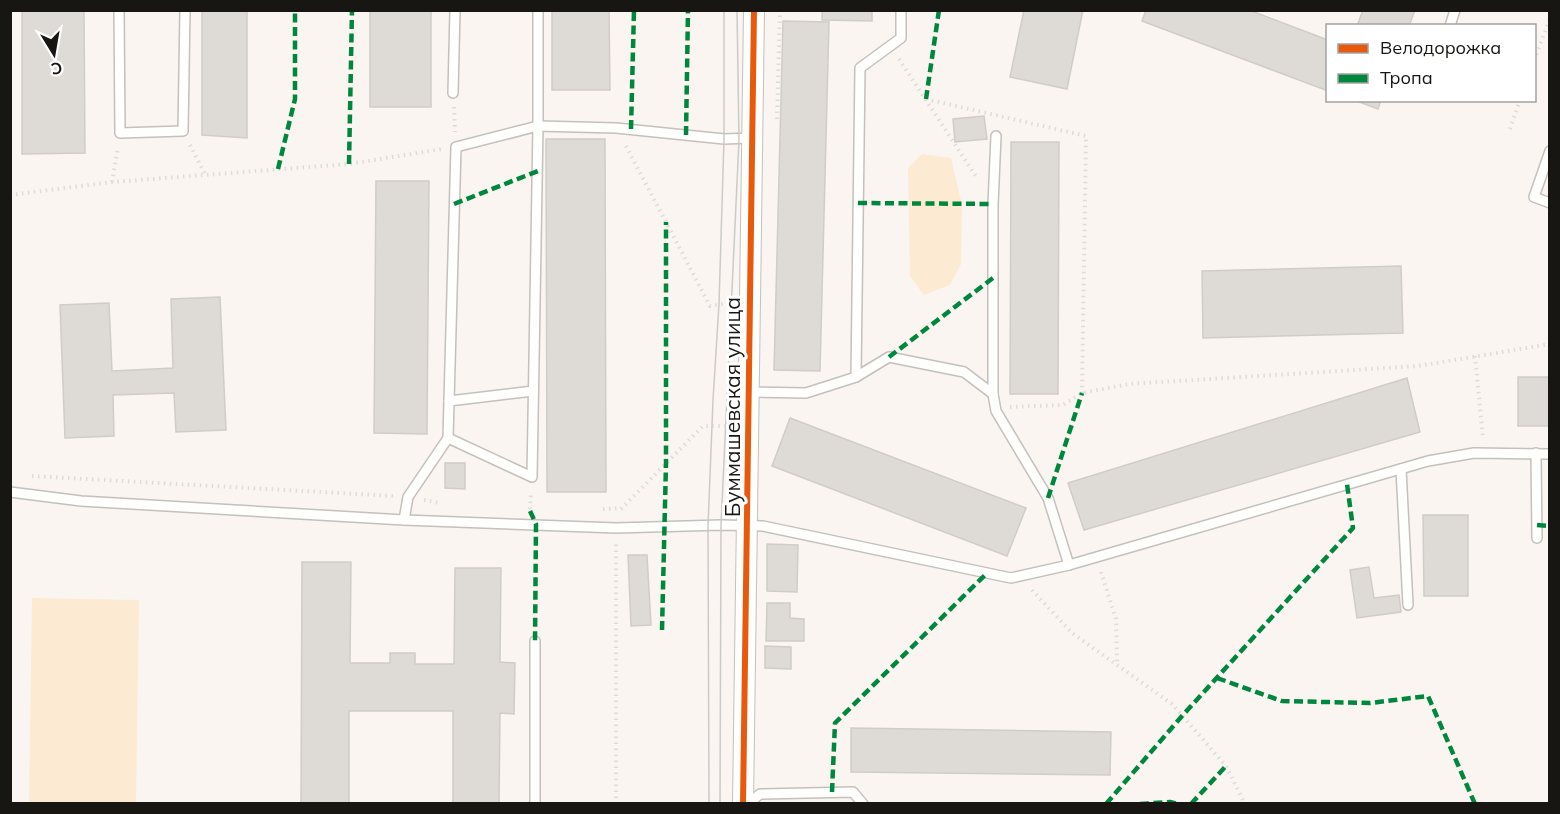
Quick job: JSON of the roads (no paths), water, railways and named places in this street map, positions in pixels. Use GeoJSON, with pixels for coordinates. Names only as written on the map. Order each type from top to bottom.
{"type":"FeatureCollection","features":[{"type":"Feature","properties":{"kind":"street","name":"Буммашевская улица"},"geometry":{"type":"LineString","coordinates":[[742,804],[754,10]]}},
{"type":"Feature","properties":{"kind":"lane"},"geometry":{"type":"LineString","coordinates":[[119,10],[120,133],[183,131],[186,10]]}},
{"type":"Feature","properties":{"kind":"lane"},"geometry":{"type":"LineString","coordinates":[[453,93],[455,10]]}},
{"type":"Feature","properties":{"kind":"lane"},"geometry":{"type":"LineString","coordinates":[[448,438],[532,477],[538,126],[537,10]]}},
{"type":"Feature","properties":{"kind":"lane"},"geometry":{"type":"LineString","coordinates":[[856,377],[860,68],[901,38],[901,10]]}},
{"type":"Feature","properties":{"kind":"lane"},"geometry":{"type":"LineString","coordinates":[[404,520],[408,497],[448,438],[456,147],[538,126],[616,128],[724,139],[752,138]]}},
{"type":"Feature","properties":{"kind":"lane"},"geometry":{"type":"LineString","coordinates":[[996,136],[993,204],[993,394],[996,411],[1048,498],[1069,564]]}},
{"type":"Feature","properties":{"kind":"lane"},"geometry":{"type":"LineString","coordinates":[[1550,152],[1534,197],[1550,203]]}},
{"type":"Feature","properties":{"kind":"lane"},"geometry":{"type":"LineString","coordinates":[[748,392],[806,393],[856,377],[889,357],[964,372],[993,394]]}},
{"type":"Feature","properties":{"kind":"lane"},"geometry":{"type":"LineString","coordinates":[[449,401],[533,391]]}},
{"type":"Feature","properties":{"kind":"lane"},"geometry":{"type":"LineString","coordinates":[[10,492],[81,501],[404,520],[616,528],[763,526],[1011,578],[1096,557],[1428,461],[1484,453],[1550,454]]}},
{"type":"Feature","properties":{"kind":"lane"},"geometry":{"type":"LineString","coordinates":[[1536,453],[1537,538]]}},
{"type":"Feature","properties":{"kind":"lane"},"geometry":{"type":"LineString","coordinates":[[1401,469],[1408,605]]}},
{"type":"Feature","properties":{"kind":"lane"},"geometry":{"type":"LineString","coordinates":[[535,641],[535,804]]}},
{"type":"Feature","properties":{"kind":"lane"},"geometry":{"type":"LineString","coordinates":[[748,804],[760,794],[853,792],[863,804]]}},
{"type":"Feature","properties":{"kind":"tram line"},"geometry":{"type":"LineString","coordinates":[[709,804],[708,526],[719,304],[724,139],[724,10]]}},
{"type":"Feature","properties":{"kind":"tram line"},"geometry":{"type":"LineString","coordinates":[[720,804],[721,525],[739,140],[737,10]]}}]}
